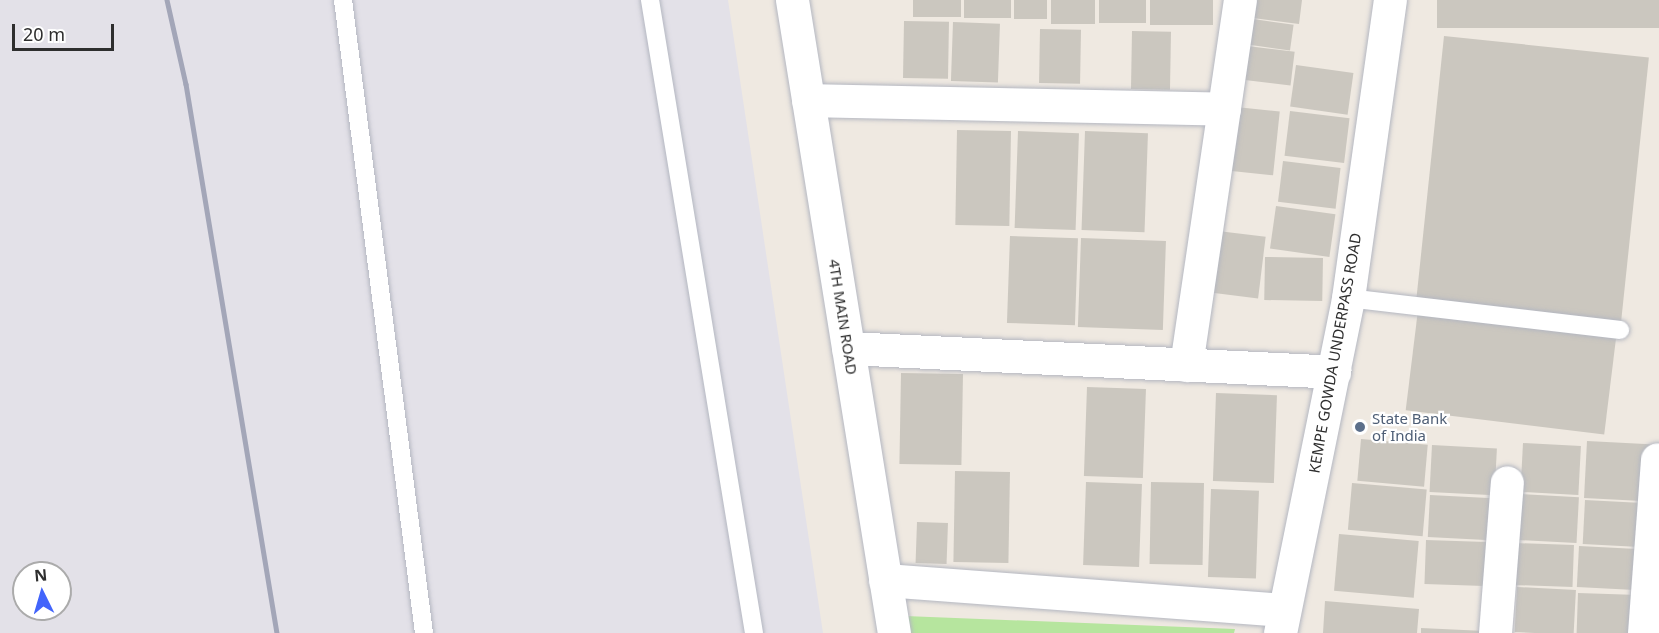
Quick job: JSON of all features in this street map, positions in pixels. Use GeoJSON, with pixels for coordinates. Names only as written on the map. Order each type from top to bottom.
{"type":"FeatureCollection","features":[{"type":"Feature","properties":{"kind":"street","name":"4TH MAIN ROAD"},"geometry":{"type":"LineString","coordinates":[[792,0],[894,633]]}},
{"type":"Feature","properties":{"kind":"street"},"geometry":{"type":"LineString","coordinates":[[1186,365],[1240,0]]}},
{"type":"Feature","properties":{"kind":"street","name":"KEMPE GOWDA UNDERPASS ROAD"},"geometry":{"type":"LineString","coordinates":[[1282,622],[1348,298],[1390,0]]}},
{"type":"Feature","properties":{"kind":"street"},"geometry":{"type":"LineString","coordinates":[[808,100],[1224,109]]}},
{"type":"Feature","properties":{"kind":"street"},"geometry":{"type":"LineString","coordinates":[[848,348],[1334,372]]}},
{"type":"Feature","properties":{"kind":"street"},"geometry":{"type":"LineString","coordinates":[[1644,633],[1657,459]]}},
{"type":"Feature","properties":{"kind":"street"},"geometry":{"type":"LineString","coordinates":[[1496,633],[1507,482]]}},
{"type":"Feature","properties":{"kind":"street"},"geometry":{"type":"LineString","coordinates":[[885,580],[1282,622]]}},
{"type":"Feature","properties":{"kind":"lane"},"geometry":{"type":"LineString","coordinates":[[343,0],[424,633]]}},
{"type":"Feature","properties":{"kind":"lane"},"geometry":{"type":"LineString","coordinates":[[650,0],[754,633]]}},
{"type":"Feature","properties":{"kind":"lane"},"geometry":{"type":"LineString","coordinates":[[1348,298],[1620,330]]}},
{"type":"Feature","properties":{"kind":"shaded area"},"geometry":{"type":"Polygon","coordinates":[[[0,0],[728,0],[823,633],[0,633],[0,0]]]}},
{"type":"Feature","properties":{"kind":"green space"},"geometry":{"type":"Polygon","coordinates":[[[905,616],[1235,629],[1234,633],[908,633],[905,616]]]}},
{"type":"Feature","properties":{"kind":"building"},"geometry":{"type":"Polygon","coordinates":[[[913,0],[961,0],[961,17],[913,17],[913,0]]]}},
{"type":"Feature","properties":{"kind":"building"},"geometry":{"type":"Polygon","coordinates":[[[964,0],[1011,0],[1011,18],[964,18],[964,0]]]}},
{"type":"Feature","properties":{"kind":"building"},"geometry":{"type":"Polygon","coordinates":[[[1014,0],[1047,0],[1047,19],[1014,19],[1014,0]]]}},
{"type":"Feature","properties":{"kind":"building"},"geometry":{"type":"Polygon","coordinates":[[[1051,0],[1095,0],[1095,24],[1051,24],[1051,0]]]}},
{"type":"Feature","properties":{"kind":"building"},"geometry":{"type":"Polygon","coordinates":[[[1099,0],[1146,0],[1146,23],[1099,23],[1099,0]]]}},
{"type":"Feature","properties":{"kind":"building"},"geometry":{"type":"Polygon","coordinates":[[[1150,0],[1213,0],[1213,25],[1150,25],[1150,0]]]}},
{"type":"Feature","properties":{"kind":"building"},"geometry":{"type":"Polygon","coordinates":[[[1255,0],[1302,0],[1299,24],[1253,18],[1255,0]]]}},
{"type":"Feature","properties":{"kind":"building"},"geometry":{"type":"Polygon","coordinates":[[[1437,0],[1659,0],[1659,28],[1437,28],[1437,0]]]}},
{"type":"Feature","properties":{"kind":"building"},"geometry":{"type":"Polygon","coordinates":[[[1253,19],[1294,25],[1290,50],[1249,45],[1253,19]]]}},
{"type":"Feature","properties":{"kind":"building"},"geometry":{"type":"Polygon","coordinates":[[[904,21],[949,22],[948,79],[903,78],[904,21]]]}},
{"type":"Feature","properties":{"kind":"building"},"geometry":{"type":"Polygon","coordinates":[[[953,22],[1000,24],[998,83],[951,81],[953,22]]]}},
{"type":"Feature","properties":{"kind":"building"},"geometry":{"type":"Polygon","coordinates":[[[1040,29],[1081,30],[1080,84],[1039,83],[1040,29]]]}},
{"type":"Feature","properties":{"kind":"building"},"geometry":{"type":"Polygon","coordinates":[[[1132,31],[1171,32],[1170,90],[1131,89],[1132,31]]]}},
{"type":"Feature","properties":{"kind":"building"},"geometry":{"type":"Polygon","coordinates":[[[1444,36],[1649,58],[1621,323],[1416,302],[1444,36]]]}},
{"type":"Feature","properties":{"kind":"building"},"geometry":{"type":"Polygon","coordinates":[[[1247,46],[1295,52],[1290,86],[1243,80],[1247,46]]]}},
{"type":"Feature","properties":{"kind":"building"},"geometry":{"type":"Polygon","coordinates":[[[1296,65],[1353,73],[1348,115],[1290,107],[1296,65]]]}},
{"type":"Feature","properties":{"kind":"building"},"geometry":{"type":"Polygon","coordinates":[[[1236,107],[1280,112],[1273,175],[1229,171],[1236,107]]]}},
{"type":"Feature","properties":{"kind":"building"},"geometry":{"type":"Polygon","coordinates":[[[1290,111],[1350,118],[1344,163],[1285,156],[1290,111]]]}},
{"type":"Feature","properties":{"kind":"building"},"geometry":{"type":"Polygon","coordinates":[[[957,130],[1011,131],[1009,226],[955,225],[957,130]]]}},
{"type":"Feature","properties":{"kind":"building"},"geometry":{"type":"Polygon","coordinates":[[[1018,131],[1079,133],[1076,230],[1015,228],[1018,131]]]}},
{"type":"Feature","properties":{"kind":"building"},"geometry":{"type":"Polygon","coordinates":[[[1085,131],[1148,133],[1145,232],[1082,230],[1085,131]]]}},
{"type":"Feature","properties":{"kind":"building"},"geometry":{"type":"Polygon","coordinates":[[[1283,161],[1341,168],[1336,209],[1278,202],[1283,161]]]}},
{"type":"Feature","properties":{"kind":"building"},"geometry":{"type":"Polygon","coordinates":[[[1276,206],[1335,214],[1329,257],[1270,249],[1276,206]]]}},
{"type":"Feature","properties":{"kind":"building"},"geometry":{"type":"Polygon","coordinates":[[[1218,231],[1266,237],[1258,298],[1210,293],[1218,231]]]}},
{"type":"Feature","properties":{"kind":"building"},"geometry":{"type":"Polygon","coordinates":[[[1010,236],[1078,238],[1075,325],[1007,323],[1010,236]]]}},
{"type":"Feature","properties":{"kind":"building"},"geometry":{"type":"Polygon","coordinates":[[[1081,238],[1166,241],[1163,330],[1078,327],[1081,238]]]}},
{"type":"Feature","properties":{"kind":"building"},"geometry":{"type":"Polygon","coordinates":[[[1265,257],[1323,258],[1322,301],[1264,300],[1265,257]]]}},
{"type":"Feature","properties":{"kind":"building"},"geometry":{"type":"Polygon","coordinates":[[[1418,310],[1617,334],[1604,435],[1406,410],[1418,310]]]}},
{"type":"Feature","properties":{"kind":"building"},"geometry":{"type":"Polygon","coordinates":[[[901,373],[963,374],[961,465],[899,464],[901,373]]]}},
{"type":"Feature","properties":{"kind":"building"},"geometry":{"type":"Polygon","coordinates":[[[1087,387],[1146,389],[1143,478],[1084,476],[1087,387]]]}},
{"type":"Feature","properties":{"kind":"building"},"geometry":{"type":"Polygon","coordinates":[[[1216,393],[1277,395],[1274,483],[1213,481],[1216,393]]]}},
{"type":"Feature","properties":{"kind":"building"},"geometry":{"type":"Polygon","coordinates":[[[1361,439],[1428,445],[1424,487],[1357,481],[1361,439]]]}},
{"type":"Feature","properties":{"kind":"building"},"geometry":{"type":"Polygon","coordinates":[[[1587,441],[1650,444],[1647,501],[1584,498],[1587,441]]]}},
{"type":"Feature","properties":{"kind":"building"},"geometry":{"type":"Polygon","coordinates":[[[1523,443],[1581,446],[1578,495],[1520,492],[1523,443]]]}},
{"type":"Feature","properties":{"kind":"building"},"geometry":{"type":"Polygon","coordinates":[[[1432,445],[1497,448],[1494,495],[1430,492],[1432,445]]]}},
{"type":"Feature","properties":{"kind":"building"},"geometry":{"type":"Polygon","coordinates":[[[955,471],[1010,472],[1008,563],[953,562],[955,471]]]}},
{"type":"Feature","properties":{"kind":"building"},"geometry":{"type":"Polygon","coordinates":[[[1086,482],[1142,484],[1139,567],[1083,565],[1086,482]]]}},
{"type":"Feature","properties":{"kind":"building"},"geometry":{"type":"Polygon","coordinates":[[[1151,482],[1204,483],[1203,565],[1150,564],[1151,482]]]}},
{"type":"Feature","properties":{"kind":"building"},"geometry":{"type":"Polygon","coordinates":[[[1352,483],[1427,490],[1423,536],[1348,530],[1352,483]]]}},
{"type":"Feature","properties":{"kind":"building"},"geometry":{"type":"Polygon","coordinates":[[[1211,489],[1259,491],[1256,579],[1208,577],[1211,489]]]}},
{"type":"Feature","properties":{"kind":"building"},"geometry":{"type":"Polygon","coordinates":[[[1519,494],[1579,497],[1577,543],[1517,540],[1519,494]]]}},
{"type":"Feature","properties":{"kind":"building"},"geometry":{"type":"Polygon","coordinates":[[[1430,495],[1493,498],[1491,540],[1428,537],[1430,495]]]}},
{"type":"Feature","properties":{"kind":"building"},"geometry":{"type":"Polygon","coordinates":[[[1585,500],[1647,503],[1645,547],[1583,544],[1585,500]]]}},
{"type":"Feature","properties":{"kind":"building"},"geometry":{"type":"Polygon","coordinates":[[[917,522],[948,523],[947,564],[916,563],[917,522]]]}},
{"type":"Feature","properties":{"kind":"building"},"geometry":{"type":"Polygon","coordinates":[[[1339,534],[1419,541],[1414,598],[1334,591],[1339,534]]]}},
{"type":"Feature","properties":{"kind":"building"},"geometry":{"type":"Polygon","coordinates":[[[1426,540],[1486,542],[1484,586],[1424,584],[1426,540]]]}},
{"type":"Feature","properties":{"kind":"building"},"geometry":{"type":"Polygon","coordinates":[[[1515,543],[1574,545],[1572,587],[1514,585],[1515,543]]]}},
{"type":"Feature","properties":{"kind":"building"},"geometry":{"type":"Polygon","coordinates":[[[1579,546],[1642,549],[1640,590],[1577,587],[1579,546]]]}},
{"type":"Feature","properties":{"kind":"building"},"geometry":{"type":"Polygon","coordinates":[[[1517,587],[1576,590],[1574,633],[1515,632],[1517,587]]]}},
{"type":"Feature","properties":{"kind":"building"},"geometry":{"type":"Polygon","coordinates":[[[1578,593],[1631,595],[1630,633],[1577,633],[1578,593]]]}},
{"type":"Feature","properties":{"kind":"building"},"geometry":{"type":"Polygon","coordinates":[[[1325,601],[1419,609],[1417,633],[1323,633],[1325,601]]]}},
{"type":"Feature","properties":{"kind":"building"},"geometry":{"type":"Polygon","coordinates":[[[1421,628],[1485,631],[1484,633],[1421,633],[1421,628]]]}},
{"type":"Feature","properties":{"kind":"railway"},"geometry":{"type":"LineString","coordinates":[[167,0],[186,84],[277,633]]}},
{"type":"Feature","properties":{"kind":"place","name":"State Bank of India"},"geometry":{"type":"Point","coordinates":[1360,427]}}]}
